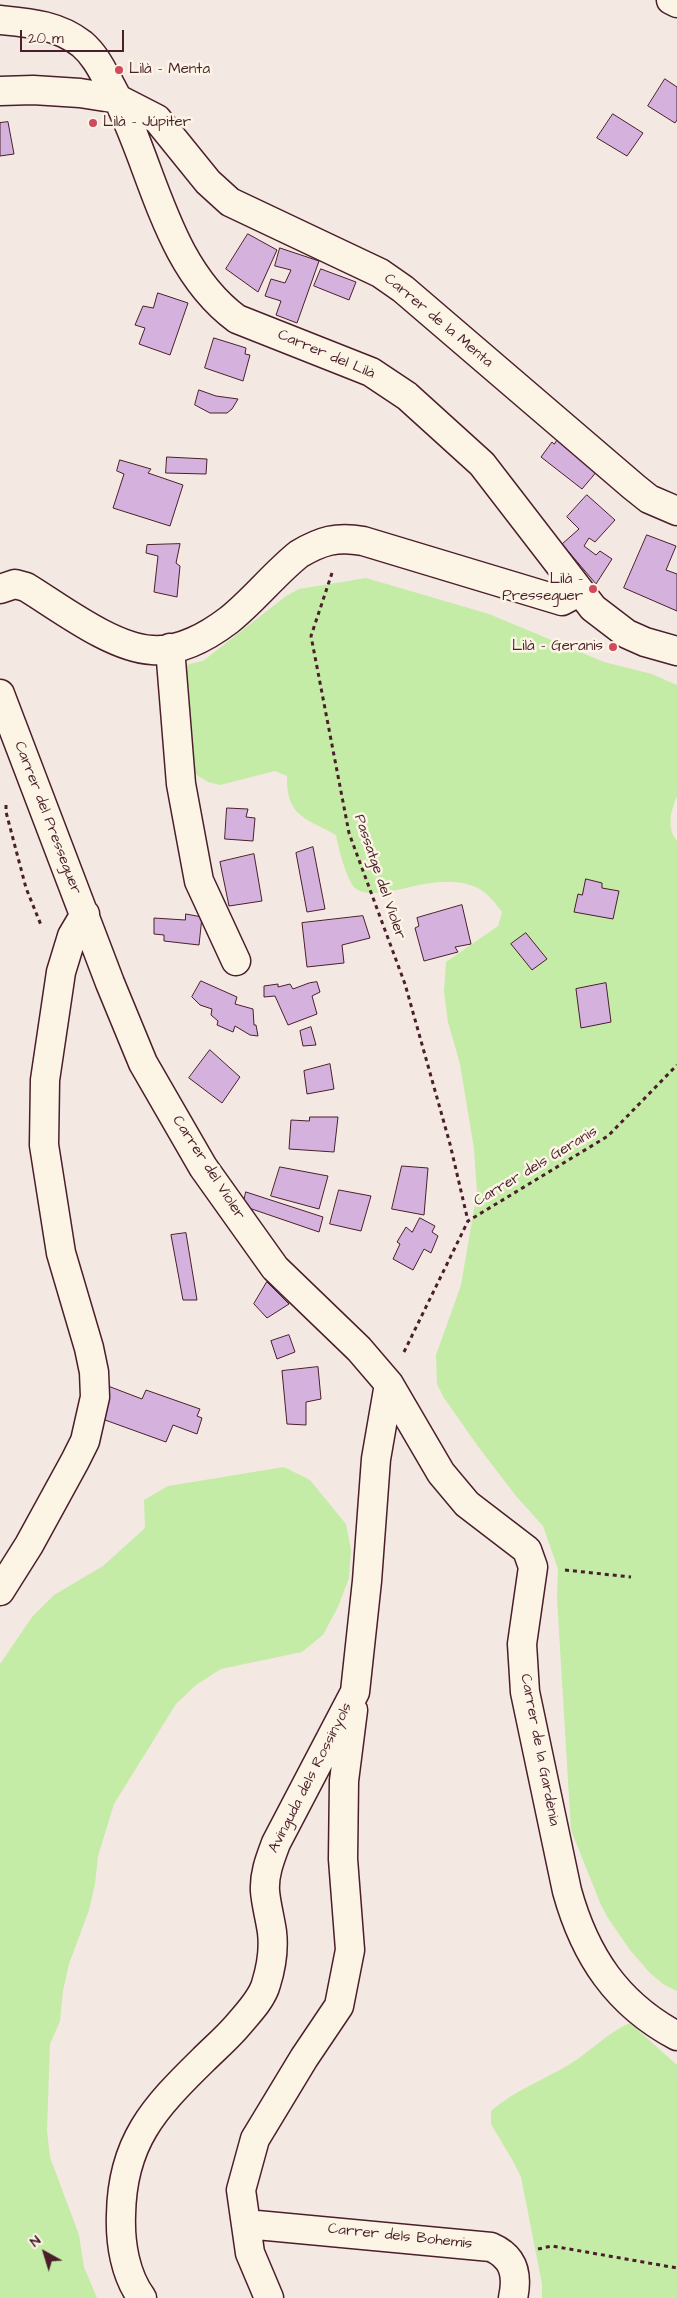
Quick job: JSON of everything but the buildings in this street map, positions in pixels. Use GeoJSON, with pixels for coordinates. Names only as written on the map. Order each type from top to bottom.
{"type":"FeatureCollection","features":[{"type":"Feature","properties":{"kind":"street"},"geometry":{"type":"LineString","coordinates":[[671,0],[677,3]]}},
{"type":"Feature","properties":{"kind":"street","name":"Carrer del Lilà"},"geometry":{"type":"LineString","coordinates":[[0,20],[40,24],[68,35],[82,44],[95,57],[118,99],[189,266],[208,293],[223,308],[237,318],[371,372],[407,396],[482,464],[579,592],[610,622],[627,634],[645,642],[677,651]]}},
{"type":"Feature","properties":{"kind":"street","name":"Carrer de la Menta"},"geometry":{"type":"LineString","coordinates":[[0,91],[32,90],[80,93],[118,99],[157,119],[208,182],[230,202],[380,273],[403,289],[634,487],[649,498],[677,511]]}},
{"type":"Feature","properties":{"kind":"street"},"geometry":{"type":"LineString","coordinates":[[0,589],[15,584],[26,587],[97,631],[122,642],[151,650],[170,648],[199,638],[229,619],[299,554],[312,546],[344,537],[363,540],[562,601],[579,592]]}},
{"type":"Feature","properties":{"kind":"street"},"geometry":{"type":"LineString","coordinates":[[170,648],[181,784],[199,881],[236,961]]}},
{"type":"Feature","properties":{"kind":"street","name":"Carrer del Presseguer"},"geometry":{"type":"LineString","coordinates":[[0,694],[85,914]]}},
{"type":"Feature","properties":{"kind":"street"},"geometry":{"type":"LineString","coordinates":[[0,1591],[29,1544],[85,1441],[94,1397],[94,1372],[89,1348],[61,1252],[44,1145],[44,1080],[61,972],[72,936],[85,914]]}},
{"type":"Feature","properties":{"kind":"street","name":"Carrer del Violer"},"geometry":{"type":"LineString","coordinates":[[85,914],[143,1063],[203,1167],[275,1268],[359,1349],[389,1384]]}},
{"type":"Feature","properties":{"kind":"street"},"geometry":{"type":"LineString","coordinates":[[389,1384],[441,1473],[466,1504],[527,1550],[533,1567]]}},
{"type":"Feature","properties":{"kind":"street","name":"Avinguda dels Rossinyols"},"geometry":{"type":"LineString","coordinates":[[142,2298],[137,2291],[126,2264],[120,2231],[121,2193],[129,2156],[145,2124],[164,2098],[226,2039],[251,2009],[266,1986],[272,1958],[272,1934],[265,1890],[267,1866],[276,1843],[355,1692],[367,1581],[376,1459],[389,1384]]}},
{"type":"Feature","properties":{"kind":"street","name":"Carrer de la Gardènia"},"geometry":{"type":"LineString","coordinates":[[533,1567],[522,1644],[525,1692],[567,1891],[576,1922],[589,1950],[606,1977],[650,2019],[677,2036]]}},
{"type":"Feature","properties":{"kind":"street"},"geometry":{"type":"LineString","coordinates":[[269,2298],[250,2253],[241,2190],[255,2138],[304,2058],[339,2006],[350,1950],[343,1859],[344,1781],[355,1692]]}},
{"type":"Feature","properties":{"kind":"street","name":"Carrer dels Bohemis"},"geometry":{"type":"LineString","coordinates":[[246,2224],[490,2246],[508,2257],[513,2267],[516,2278],[512,2298]]}},
{"type":"Feature","properties":{"kind":"path","name":"Passatge del Violer"},"geometry":{"type":"LineString","coordinates":[[344,537],[311,636],[349,833],[405,984],[450,1144],[468,1222]]}},
{"type":"Feature","properties":{"kind":"path"},"geometry":{"type":"LineString","coordinates":[[6,802],[6,812],[26,888],[43,928]]}},
{"type":"Feature","properties":{"kind":"path","name":"Carrer dels Geranis"},"geometry":{"type":"LineString","coordinates":[[389,1384],[468,1222],[608,1136],[677,1065]]}},
{"type":"Feature","properties":{"kind":"path"},"geometry":{"type":"LineString","coordinates":[[533,1567],[631,1578]]}},
{"type":"Feature","properties":{"kind":"path"},"geometry":{"type":"LineString","coordinates":[[552,2246],[677,2268]]}},
{"type":"Feature","properties":{"kind":"green space"},"geometry":{"type":"Polygon","coordinates":[[[366,578],[489,614],[604,662],[652,674],[677,685],[677,796],[671,813],[671,825],[677,841],[677,1991],[663,1984],[650,1973],[630,1950],[608,1918],[571,1830],[557,1599],[558,1569],[543,1526],[516,1496],[477,1445],[444,1398],[437,1384],[436,1355],[461,1285],[477,1192],[474,1149],[460,1064],[448,1022],[444,992],[446,962],[498,926],[502,912],[484,892],[465,884],[429,883],[379,893],[366,893],[355,888],[346,871],[336,835],[307,820],[294,808],[290,800],[287,776],[275,771],[220,785],[208,782],[195,774],[191,760],[177,673],[189,664],[203,661],[286,596],[299,589],[366,578]]]}},
{"type":"Feature","properties":{"kind":"green space"},"geometry":{"type":"Polygon","coordinates":[[[284,1467],[310,1480],[346,1524],[351,1550],[349,1578],[338,1607],[323,1635],[302,1652],[221,1669],[196,1685],[176,1704],[114,1804],[98,1856],[95,1884],[89,1910],[69,1964],[63,1991],[60,2021],[50,2044],[47,2131],[50,2157],[79,2235],[84,2267],[97,2298],[0,2298],[0,1664],[32,1617],[54,1595],[103,1566],[145,1528],[144,1500],[168,1486],[284,1467]]]}},
{"type":"Feature","properties":{"kind":"green space"},"geometry":{"type":"Polygon","coordinates":[[[630,2023],[677,2065],[677,2298],[542,2298],[542,2284],[521,2177],[491,2124],[491,2111],[519,2092],[578,2059],[614,2032],[630,2023]]]}},
{"type":"Feature","properties":{"kind":"place","name":"Lilà - Menta"},"geometry":{"type":"Point","coordinates":[119,70]}},
{"type":"Feature","properties":{"kind":"place","name":"Lilà - Júpiter"},"geometry":{"type":"Point","coordinates":[93,123]}},
{"type":"Feature","properties":{"kind":"place","name":"Lilà - Presseguer"},"geometry":{"type":"Point","coordinates":[593,589]}},
{"type":"Feature","properties":{"kind":"place","name":"Lilà - Geranis"},"geometry":{"type":"Point","coordinates":[613,647]}}]}
